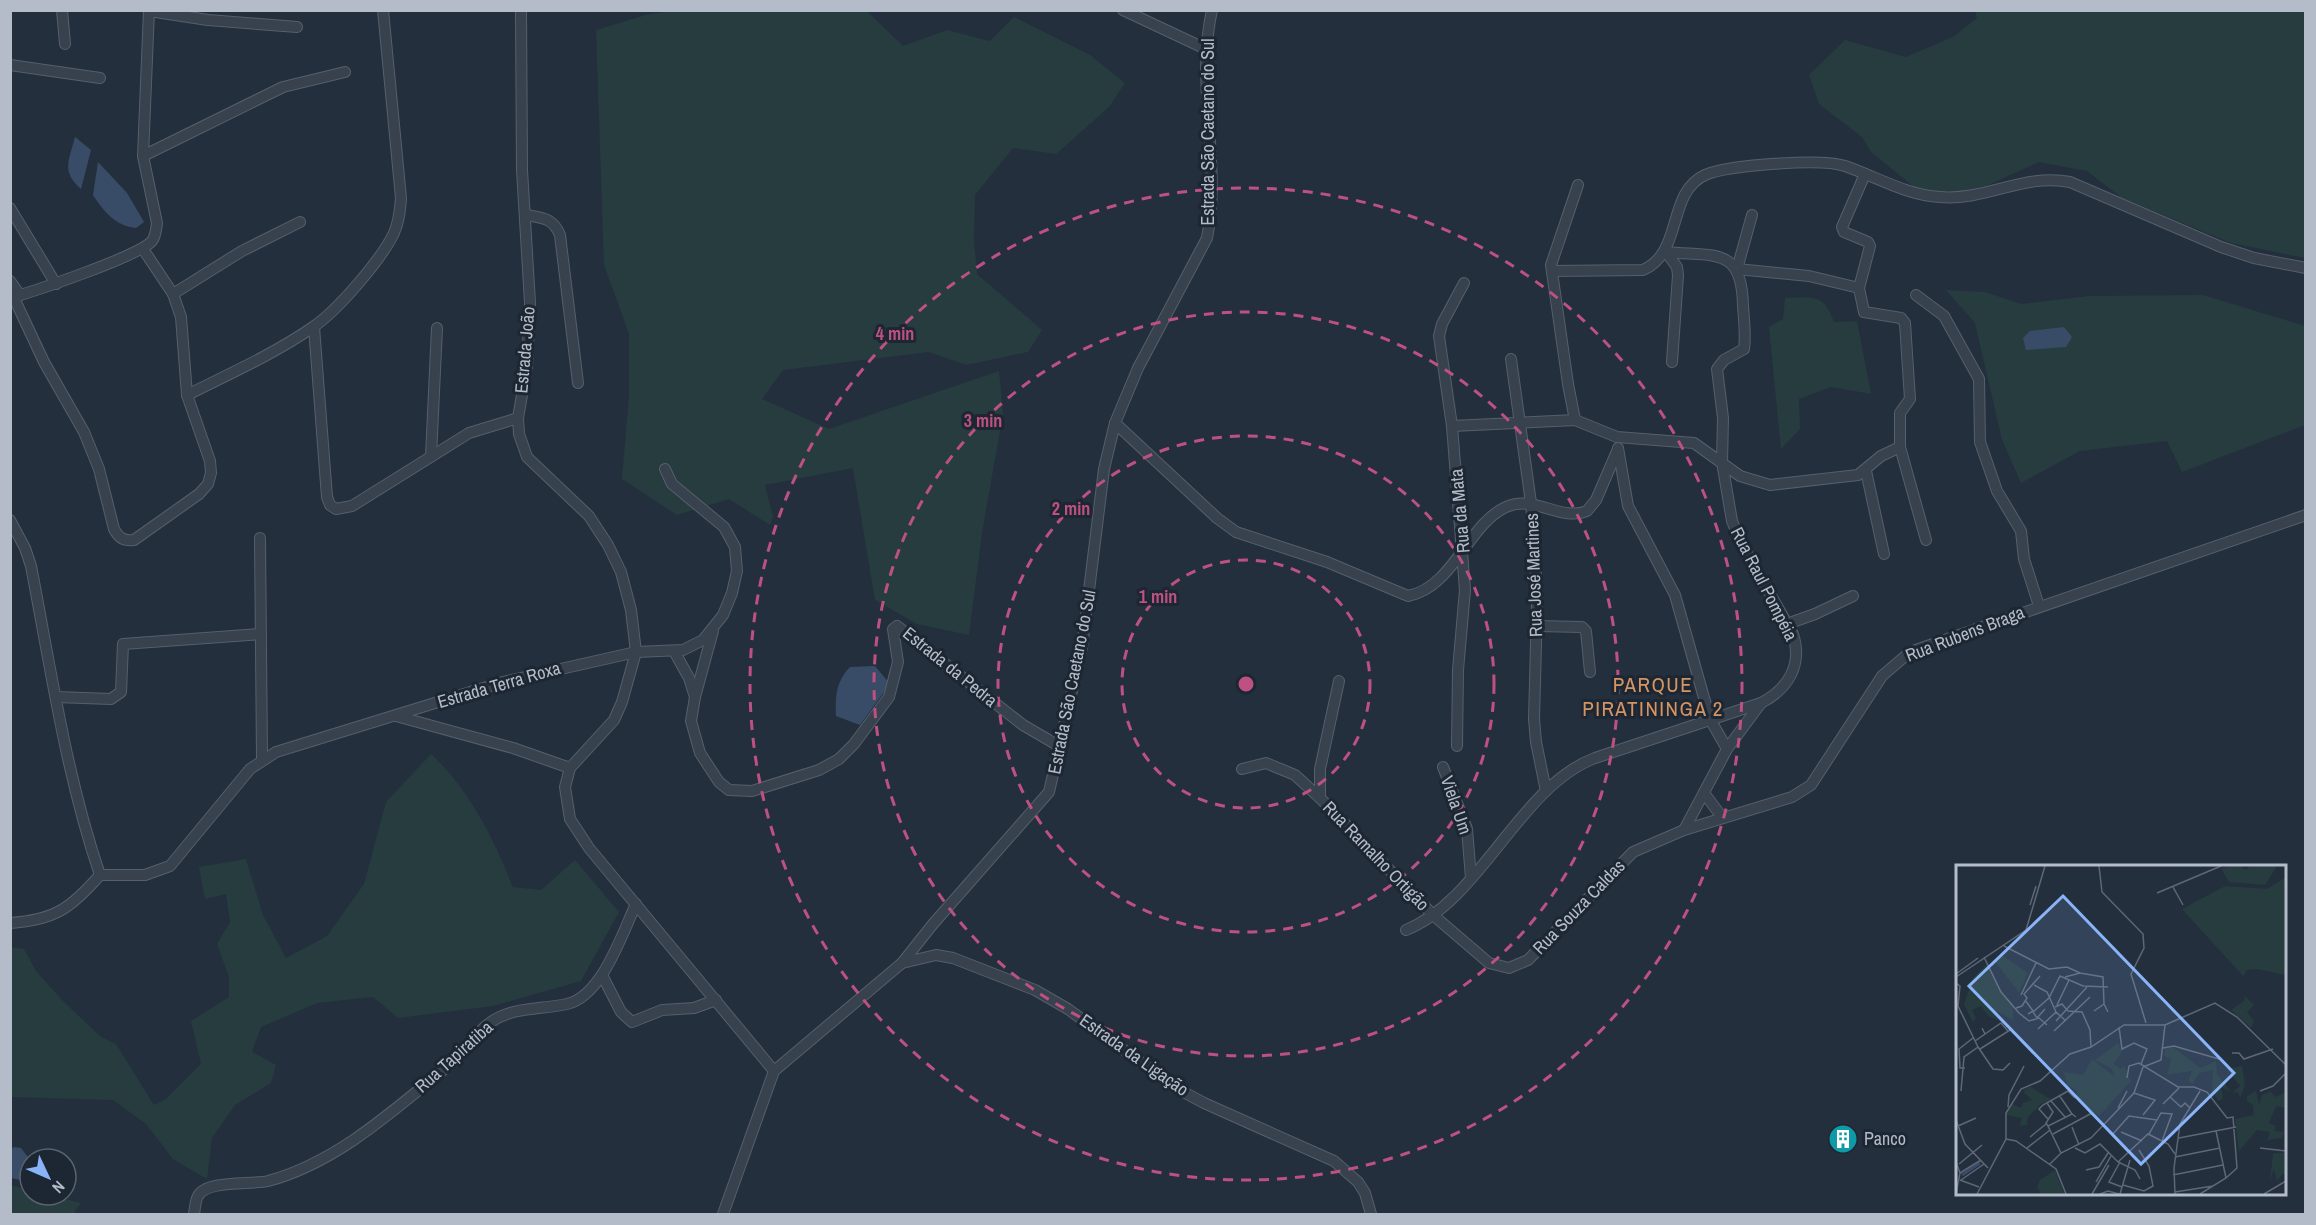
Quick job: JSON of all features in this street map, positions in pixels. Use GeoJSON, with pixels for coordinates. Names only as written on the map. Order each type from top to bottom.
{"type":"FeatureCollection","features":[{"type":"Feature","properties":{"kind":"street"},"geometry":{"type":"LineString","coordinates":[[62,10],[65,44]]}},
{"type":"Feature","properties":{"kind":"street"},"geometry":{"type":"LineString","coordinates":[[187,395],[243,368],[314,327],[336,306],[380,256],[394,233],[400,215],[383,10]]}},
{"type":"Feature","properties":{"kind":"street","name":"Estrada João"},"geometry":{"type":"LineString","coordinates":[[521,10],[522,170],[530,303],[529,340],[518,418],[519,434],[527,457],[589,516],[608,545],[621,572],[631,610],[636,652]]}},
{"type":"Feature","properties":{"kind":"street"},"geometry":{"type":"LineString","coordinates":[[1123,10],[1206,49]]}},
{"type":"Feature","properties":{"kind":"street","name":"Estrada São Caetano do Sul"},"geometry":{"type":"LineString","coordinates":[[902,963],[1048,792],[1087,617],[1104,469],[1115,423],[1138,368],[1207,238],[1210,221],[1210,181],[1206,49],[1212,10]]}},
{"type":"Feature","properties":{"kind":"street"},"geometry":{"type":"LineString","coordinates":[[15,297],[56,284],[143,249],[153,240],[157,223],[143,156],[148,11],[208,20],[297,27]]}},
{"type":"Feature","properties":{"kind":"street"},"geometry":{"type":"LineString","coordinates":[[10,65],[100,78]]}},
{"type":"Feature","properties":{"kind":"street"},"geometry":{"type":"LineString","coordinates":[[143,156],[243,104],[283,87],[345,72]]}},
{"type":"Feature","properties":{"kind":"street"},"geometry":{"type":"LineString","coordinates":[[1552,271],[1643,270],[1652,266],[1666,252],[1684,198],[1696,181],[1706,175],[1810,160],[1844,165],[1917,195],[1942,198],[1968,196],[2031,179],[2052,178],[2070,182],[2221,248],[2254,258],[2306,268]]}},
{"type":"Feature","properties":{"kind":"street"},"geometry":{"type":"LineString","coordinates":[[1865,174],[1842,227],[1844,232],[1868,242],[1870,246],[1859,288],[1864,312],[1901,318],[1905,323],[1910,399],[1900,413],[1900,447],[1926,540]]}},
{"type":"Feature","properties":{"kind":"street"},"geometry":{"type":"LineString","coordinates":[[1575,420],[1552,271],[1555,248],[1578,184]]}},
{"type":"Feature","properties":{"kind":"street"},"geometry":{"type":"LineString","coordinates":[[10,208],[56,284]]}},
{"type":"Feature","properties":{"kind":"street"},"geometry":{"type":"LineString","coordinates":[[526,215],[548,219],[556,225],[560,235],[578,383]]}},
{"type":"Feature","properties":{"kind":"street"},"geometry":{"type":"LineString","coordinates":[[1737,269],[1752,215]]}},
{"type":"Feature","properties":{"kind":"street"},"geometry":{"type":"LineString","coordinates":[[173,294],[243,251],[300,222]]}},
{"type":"Feature","properties":{"kind":"street"},"geometry":{"type":"LineString","coordinates":[[10,281],[44,362],[84,432],[99,469],[114,529],[118,537],[125,541],[143,535],[199,494],[208,484],[211,473],[210,461],[187,395],[181,317],[173,294],[143,249]]}},
{"type":"Feature","properties":{"kind":"street"},"geometry":{"type":"LineString","coordinates":[[1666,252],[1718,257],[1737,269],[1809,276],[1859,288]]}},
{"type":"Feature","properties":{"kind":"street"},"geometry":{"type":"LineString","coordinates":[[1666,252],[1677,267],[1678,275],[1672,362]]}},
{"type":"Feature","properties":{"kind":"street","name":"Rua Raul Pompéia"},"geometry":{"type":"LineString","coordinates":[[1406,930],[1433,915],[1471,878],[1546,791],[1586,761],[1761,703],[1784,688],[1793,669],[1797,645],[1788,624],[1742,545],[1732,521],[1722,462],[1724,418],[1717,369],[1724,360],[1744,349],[1743,282],[1737,269]]}},
{"type":"Feature","properties":{"kind":"street","name":"Rua da Mata"},"geometry":{"type":"LineString","coordinates":[[1457,746],[1458,670],[1465,609],[1463,553],[1452,426],[1439,336],[1442,324],[1464,283]]}},
{"type":"Feature","properties":{"kind":"street"},"geometry":{"type":"LineString","coordinates":[[1916,295],[1944,316],[1979,379],[1980,442],[1997,491],[2021,531],[2024,559],[2039,606]]}},
{"type":"Feature","properties":{"kind":"street"},"geometry":{"type":"LineString","coordinates":[[314,327],[319,366],[321,445],[330,505],[344,510],[469,433],[518,418]]}},
{"type":"Feature","properties":{"kind":"street"},"geometry":{"type":"LineString","coordinates":[[431,456],[437,328]]}},
{"type":"Feature","properties":{"kind":"street","name":"Rua José Martines"},"geometry":{"type":"LineString","coordinates":[[1511,359],[1531,503],[1537,626],[1536,742],[1546,791]]}},
{"type":"Feature","properties":{"kind":"street"},"geometry":{"type":"LineString","coordinates":[[1452,426],[1575,420],[1618,443],[1684,440],[1703,448],[1740,476],[1770,485],[1850,476],[1866,471],[1881,456],[1900,447]]}},
{"type":"Feature","properties":{"kind":"street"},"geometry":{"type":"LineString","coordinates":[[1115,423],[1217,518],[1236,532],[1327,562],[1408,596],[1429,586],[1463,553],[1498,511],[1516,504],[1531,503],[1573,514],[1587,511],[1596,500],[1618,443]]}},
{"type":"Feature","properties":{"kind":"street"},"geometry":{"type":"LineString","coordinates":[[1618,443],[1628,506],[1675,595],[1710,719],[1728,749]]}},
{"type":"Feature","properties":{"kind":"street"},"geometry":{"type":"LineString","coordinates":[[665,469],[672,484],[724,527],[735,547],[737,571],[732,593],[713,631],[695,697]]}},
{"type":"Feature","properties":{"kind":"street"},"geometry":{"type":"LineString","coordinates":[[1866,471],[1884,554]]}},
{"type":"Feature","properties":{"kind":"street","name":"Rua Rubens Braga"},"geometry":{"type":"LineString","coordinates":[[1684,830],[1792,797],[1810,785],[1882,676],[1899,658],[1930,643],[2306,515]]}},
{"type":"Feature","properties":{"kind":"street"},"geometry":{"type":"LineString","coordinates":[[10,923],[49,918],[63,911],[76,901],[100,875],[84,828],[31,566],[13,523]]}},
{"type":"Feature","properties":{"kind":"street"},"geometry":{"type":"LineString","coordinates":[[260,538],[262,759]]}},
{"type":"Feature","properties":{"kind":"street"},"geometry":{"type":"LineString","coordinates":[[1788,624],[1853,596]]}},
{"type":"Feature","properties":{"kind":"street","name":"Estrada da Pedra"},"geometry":{"type":"LineString","coordinates":[[674,651],[689,678],[695,697],[691,721],[694,737],[709,768],[719,782],[729,790],[752,791],[819,770],[839,759],[854,744],[890,697],[898,662],[893,629],[897,626],[1013,718],[1059,746]]}},
{"type":"Feature","properties":{"kind":"street"},"geometry":{"type":"LineString","coordinates":[[1537,626],[1582,627],[1586,631],[1590,672]]}},
{"type":"Feature","properties":{"kind":"street"},"geometry":{"type":"LineString","coordinates":[[674,651],[692,647],[713,631]]}},
{"type":"Feature","properties":{"kind":"street"},"geometry":{"type":"LineString","coordinates":[[56,697],[111,699],[121,692],[123,644],[261,634]]}},
{"type":"Feature","properties":{"kind":"street","name":"Estrada Terra Roxa"},"geometry":{"type":"LineString","coordinates":[[100,875],[145,875],[170,867],[231,790],[262,759],[300,743],[502,682],[636,652],[674,651]]}},
{"type":"Feature","properties":{"kind":"street"},"geometry":{"type":"LineString","coordinates":[[636,652],[622,702],[614,720],[570,768],[565,787],[570,819],[589,848],[774,1071]]}},
{"type":"Feature","properties":{"kind":"street"},"geometry":{"type":"LineString","coordinates":[[1320,798],[1320,770],[1339,681]]}},
{"type":"Feature","properties":{"kind":"street"},"geometry":{"type":"LineString","coordinates":[[1684,830],[1728,749],[1761,703]]}},
{"type":"Feature","properties":{"kind":"street"},"geometry":{"type":"LineString","coordinates":[[395,716],[513,748],[570,768]]}},
{"type":"Feature","properties":{"kind":"street","name":"Rua Ramalho Ortigão"},"geometry":{"type":"LineString","coordinates":[[1242,769],[1266,763],[1296,775],[1433,915]]}},
{"type":"Feature","properties":{"kind":"street","name":"Viela Um"},"geometry":{"type":"LineString","coordinates":[[1443,767],[1467,829],[1471,878]]}},
{"type":"Feature","properties":{"kind":"street"},"geometry":{"type":"LineString","coordinates":[[1704,793],[1722,817]]}},
{"type":"Feature","properties":{"kind":"street","name":"Rua Souza Caldas"},"geometry":{"type":"LineString","coordinates":[[1433,915],[1489,963],[1498,968],[1519,965],[1536,953],[1625,859],[1642,847],[1684,830]]}},
{"type":"Feature","properties":{"kind":"street","name":"Rua Tapiratiba"},"geometry":{"type":"LineString","coordinates":[[194,1215],[198,1196],[211,1187],[267,1181],[309,1167],[356,1138],[465,1051],[477,1033],[490,1022],[524,1008],[567,1004],[582,997],[602,975],[636,904]]}},
{"type":"Feature","properties":{"kind":"street","name":"Estrada da Ligação"},"geometry":{"type":"LineString","coordinates":[[902,963],[936,955],[954,958],[996,972],[1035,990],[1068,1008],[1176,1088],[1204,1103],[1334,1161],[1358,1182],[1365,1193],[1371,1215]]}},
{"type":"Feature","properties":{"kind":"street"},"geometry":{"type":"LineString","coordinates":[[723,1215],[774,1071],[902,963]]}},
{"type":"Feature","properties":{"kind":"street"},"geometry":{"type":"LineString","coordinates":[[602,975],[621,1012],[632,1022],[662,1010],[694,1008],[716,1000]]}},
{"type":"Feature","properties":{"kind":"green space"},"geometry":{"type":"Polygon","coordinates":[[[675,11],[867,11],[903,46],[947,30],[990,41],[1014,17],[1090,55],[1125,83],[1109,107],[1056,154],[1013,148],[975,195],[974,242],[977,274],[1042,330],[1028,352],[966,365],[929,352],[783,370],[762,399],[829,429],[999,371],[1003,414],[982,533],[969,635],[917,624],[875,600],[853,468],[765,485],[773,517],[770,525],[729,499],[677,515],[622,479],[629,395],[629,334],[604,265],[596,30],[649,14],[675,11]]]}},
{"type":"Feature","properties":{"kind":"green space"},"geometry":{"type":"Polygon","coordinates":[[[1975,11],[2305,11],[2305,258],[2231,243],[2122,198],[2087,171],[2039,162],[1975,191],[1919,191],[1871,152],[1862,137],[1819,104],[1809,75],[1845,40],[1906,57],[1953,37],[1977,18],[1975,11]]]}},
{"type":"Feature","properties":{"kind":"green space"},"geometry":{"type":"Polygon","coordinates":[[[1946,290],[1985,292],[2021,304],[2089,296],[2203,295],[2305,326],[2305,425],[2182,472],[2167,441],[2080,451],[2021,483],[2002,440],[1975,323],[1946,290]]]}},
{"type":"Feature","properties":{"kind":"green space"},"geometry":{"type":"Polygon","coordinates":[[[1785,298],[1816,299],[1826,306],[1834,322],[1857,321],[1871,394],[1831,387],[1799,399],[1800,429],[1781,449],[1769,327],[1783,319],[1785,298]]]}},
{"type":"Feature","properties":{"kind":"green space"},"geometry":{"type":"Polygon","coordinates":[[[431,754],[469,799],[498,851],[513,887],[541,890],[575,860],[619,912],[581,981],[493,1006],[398,1018],[373,997],[317,1003],[261,1027],[252,1052],[276,1065],[271,1083],[235,1105],[212,1138],[207,1179],[173,1159],[146,1124],[113,1100],[11,1097],[11,947],[24,949],[36,971],[63,1001],[101,1037],[116,1044],[154,1105],[166,1099],[201,1064],[191,1021],[229,997],[229,977],[217,944],[230,922],[226,894],[205,899],[199,867],[246,859],[263,915],[286,958],[327,936],[364,884],[386,802],[431,754]]]}},
{"type":"Feature","properties":{"kind":"green space"},"geometry":{"type":"Polygon","coordinates":[[[10,1185],[18,1187],[18,1207],[78,1207],[78,1202],[81,1203],[73,1214],[11,1214],[10,1185]]]}},
{"type":"Feature","properties":{"kind":"water"},"geometry":{"type":"Polygon","coordinates":[[[75,137],[91,150],[81,189],[71,177],[68,165],[75,137]]]}},
{"type":"Feature","properties":{"kind":"water"},"geometry":{"type":"Polygon","coordinates":[[[98,162],[127,193],[144,222],[136,228],[122,224],[111,217],[93,195],[98,162]]]}},
{"type":"Feature","properties":{"kind":"water"},"geometry":{"type":"Polygon","coordinates":[[[2064,327],[2072,337],[2066,347],[2026,350],[2023,338],[2030,331],[2064,327]]]}},
{"type":"Feature","properties":{"kind":"water"},"geometry":{"type":"Polygon","coordinates":[[[875,666],[890,684],[860,725],[836,716],[837,690],[845,673],[850,667],[875,666]]]}},
{"type":"Feature","properties":{"kind":"water"},"geometry":{"type":"Polygon","coordinates":[[[18,1148],[18,1179],[11,1178],[11,1149],[18,1148]]]}},
{"type":"Feature","properties":{"kind":"place","name":"Panco"},"geometry":{"type":"Point","coordinates":[1843,1139]}},
{"type":"Feature","properties":{"kind":"district","name":"PARQUE PIRATININGA 2"},"geometry":{"type":"Point","coordinates":[1653,697]}}]}
